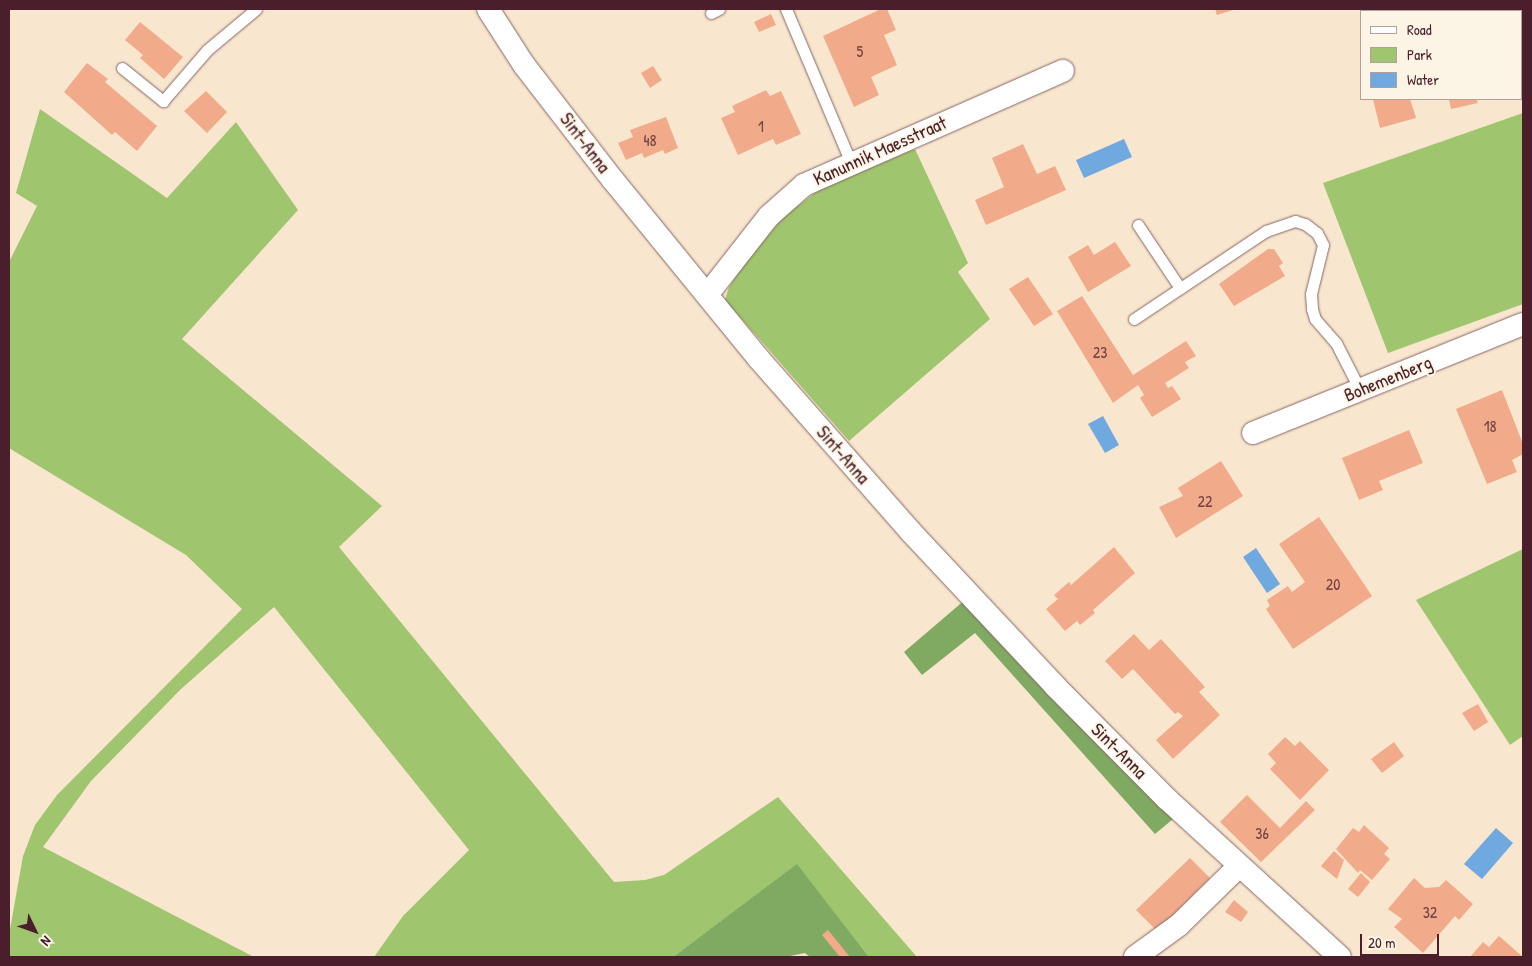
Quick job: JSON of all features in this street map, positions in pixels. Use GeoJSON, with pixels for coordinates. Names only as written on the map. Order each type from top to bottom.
{"type":"FeatureCollection","features":[{"type":"Feature","properties":{"kind":"street","name":"Sint-Anna"},"geometry":{"type":"LineString","coordinates":[[488,9],[536,80],[707,295],[759,359],[911,532],[1055,686],[1238,867],[1340,957]]}},
{"type":"Feature","properties":{"kind":"street","name":"Kanunnik Maesstraat"},"geometry":{"type":"LineString","coordinates":[[707,295],[785,200],[804,186],[851,163],[1063,71]]}},
{"type":"Feature","properties":{"kind":"street","name":"Bohemenberg"},"geometry":{"type":"LineString","coordinates":[[1253,433],[1523,324]]}},
{"type":"Feature","properties":{"kind":"street"},"geometry":{"type":"LineString","coordinates":[[1135,957],[1179,925],[1238,867]]}},
{"type":"Feature","properties":{"kind":"lane"},"geometry":{"type":"LineString","coordinates":[[122,68],[163,101],[207,50],[256,9]]}},
{"type":"Feature","properties":{"kind":"lane"},"geometry":{"type":"LineString","coordinates":[[786,9],[851,163]]}},
{"type":"Feature","properties":{"kind":"lane"},"geometry":{"type":"LineString","coordinates":[[1134,319],[1266,231],[1295,221],[1305,224],[1317,233],[1322,244],[1311,294],[1312,309],[1316,319],[1336,343],[1360,390]]}},
{"type":"Feature","properties":{"kind":"lane"},"geometry":{"type":"LineString","coordinates":[[1138,225],[1180,288]]}},
{"type":"Feature","properties":{"kind":"green space"},"geometry":{"type":"Polygon","coordinates":[[[1362,9],[1436,9],[1429,10],[1362,9]]]}},
{"type":"Feature","properties":{"kind":"green space"},"geometry":{"type":"Polygon","coordinates":[[[40,109],[167,198],[236,122],[298,210],[182,339],[382,506],[339,547],[614,882],[645,880],[664,875],[778,797],[917,957],[869,957],[797,865],[673,957],[374,957],[403,916],[469,850],[274,607],[181,689],[91,781],[43,847],[254,957],[9,957],[9,935],[23,856],[35,825],[57,795],[242,609],[186,555],[9,448],[9,262],[37,206],[16,193],[40,109]]]}},
{"type":"Feature","properties":{"kind":"green space"},"geometry":{"type":"Polygon","coordinates":[[[1523,113],[1523,304],[1388,353],[1323,183],[1523,113]]]}},
{"type":"Feature","properties":{"kind":"green space"},"geometry":{"type":"Polygon","coordinates":[[[915,149],[968,263],[958,272],[990,319],[849,441],[725,300],[729,287],[753,250],[785,216],[820,189],[915,149]]]}},
{"type":"Feature","properties":{"kind":"green space"},"geometry":{"type":"Polygon","coordinates":[[[1523,549],[1523,736],[1510,745],[1416,600],[1523,549]]]}},
{"type":"Feature","properties":{"kind":"green space"},"geometry":{"type":"Polygon","coordinates":[[[966,599],[1173,819],[1155,834],[975,633],[922,675],[904,652],[966,599]]]}},
{"type":"Feature","properties":{"kind":"green space"},"geometry":{"type":"Polygon","coordinates":[[[797,864],[869,957],[810,957],[805,953],[785,957],[673,957],[797,864]]]}},
{"type":"Feature","properties":{"kind":"water"},"geometry":{"type":"Polygon","coordinates":[[[1124,139],[1132,157],[1084,178],[1076,160],[1124,139]]]}},
{"type":"Feature","properties":{"kind":"water"},"geometry":{"type":"Polygon","coordinates":[[[1103,416],[1119,445],[1105,453],[1088,424],[1103,416]]]}},
{"type":"Feature","properties":{"kind":"water"},"geometry":{"type":"Polygon","coordinates":[[[1256,548],[1280,584],[1267,593],[1243,557],[1256,548]]]}},
{"type":"Feature","properties":{"kind":"water"},"geometry":{"type":"Polygon","coordinates":[[[1496,828],[1513,843],[1482,879],[1464,864],[1496,828]]]}},
{"type":"Feature","properties":{"kind":"building"},"geometry":{"type":"Polygon","coordinates":[[[881,9],[887,9],[896,30],[884,35],[897,65],[871,77],[879,95],[854,107],[823,36],[881,9]]]}},
{"type":"Feature","properties":{"kind":"building"},"geometry":{"type":"Polygon","coordinates":[[[1215,9],[1236,9],[1217,15],[1215,9]]]}},
{"type":"Feature","properties":{"kind":"building"},"geometry":{"type":"Polygon","coordinates":[[[771,14],[776,25],[759,32],[754,22],[771,14]]]}},
{"type":"Feature","properties":{"kind":"building"},"geometry":{"type":"Polygon","coordinates":[[[140,22],[183,57],[164,79],[140,58],[143,55],[125,40],[140,22]]]}},
{"type":"Feature","properties":{"kind":"building"},"geometry":{"type":"Polygon","coordinates":[[[87,63],[108,79],[105,82],[157,126],[137,151],[115,132],[112,135],[64,92],[87,63]]]}},
{"type":"Feature","properties":{"kind":"building"},"geometry":{"type":"Polygon","coordinates":[[[653,66],[662,80],[650,88],[641,73],[653,66]]]}},
{"type":"Feature","properties":{"kind":"building"},"geometry":{"type":"Polygon","coordinates":[[[766,90],[770,96],[781,91],[801,134],[776,145],[773,139],[738,155],[721,118],[735,112],[732,106],[766,90]]]}},
{"type":"Feature","properties":{"kind":"building"},"geometry":{"type":"Polygon","coordinates":[[[206,91],[227,112],[207,133],[184,111],[206,91]]]}},
{"type":"Feature","properties":{"kind":"building"},"geometry":{"type":"Polygon","coordinates":[[[1373,100],[1410,100],[1416,118],[1380,128],[1373,100]]]}},
{"type":"Feature","properties":{"kind":"building"},"geometry":{"type":"Polygon","coordinates":[[[1449,100],[1476,100],[1478,103],[1451,109],[1449,100]]]}},
{"type":"Feature","properties":{"kind":"building"},"geometry":{"type":"Polygon","coordinates":[[[666,117],[678,148],[665,154],[663,150],[644,158],[642,153],[626,160],[618,143],[633,137],[630,130],[666,117]]]}},
{"type":"Feature","properties":{"kind":"building"},"geometry":{"type":"Polygon","coordinates":[[[1023,144],[1037,174],[1055,166],[1066,190],[986,225],[975,200],[1004,187],[992,158],[1023,144]]]}},
{"type":"Feature","properties":{"kind":"building"},"geometry":{"type":"Polygon","coordinates":[[[1115,242],[1131,266],[1088,292],[1068,257],[1088,245],[1094,255],[1115,242]]]}},
{"type":"Feature","properties":{"kind":"building"},"geometry":{"type":"Polygon","coordinates":[[[1268,249],[1274,249],[1283,263],[1279,266],[1285,276],[1234,306],[1219,284],[1268,249]]]}},
{"type":"Feature","properties":{"kind":"building"},"geometry":{"type":"Polygon","coordinates":[[[1028,277],[1053,314],[1034,326],[1009,289],[1028,277]]]}},
{"type":"Feature","properties":{"kind":"building"},"geometry":{"type":"Polygon","coordinates":[[[1082,296],[1133,375],[1186,341],[1196,356],[1185,362],[1189,368],[1165,383],[1168,388],[1172,386],[1181,399],[1152,417],[1140,398],[1144,395],[1138,385],[1113,403],[1057,311],[1082,296]]]}},
{"type":"Feature","properties":{"kind":"building"},"geometry":{"type":"Polygon","coordinates":[[[1502,390],[1523,444],[1523,454],[1512,460],[1517,472],[1487,484],[1456,409],[1502,390]]]}},
{"type":"Feature","properties":{"kind":"building"},"geometry":{"type":"Polygon","coordinates":[[[1409,430],[1423,463],[1379,481],[1383,490],[1359,500],[1342,458],[1409,430]]]}},
{"type":"Feature","properties":{"kind":"building"},"geometry":{"type":"Polygon","coordinates":[[[1221,461],[1243,496],[1176,538],[1159,507],[1183,496],[1178,488],[1221,461]]]}},
{"type":"Feature","properties":{"kind":"building"},"geometry":{"type":"Polygon","coordinates":[[[1319,517],[1372,596],[1293,649],[1266,609],[1270,606],[1267,600],[1288,586],[1292,592],[1305,582],[1279,544],[1319,517]]]}},
{"type":"Feature","properties":{"kind":"building"},"geometry":{"type":"Polygon","coordinates":[[[1114,547],[1135,573],[1093,610],[1095,613],[1080,625],[1077,621],[1065,631],[1046,609],[1058,599],[1054,595],[1069,582],[1071,585],[1114,547]]]}},
{"type":"Feature","properties":{"kind":"building"},"geometry":{"type":"Polygon","coordinates":[[[1134,634],[1149,650],[1161,639],[1205,687],[1199,692],[1220,715],[1173,759],[1156,740],[1183,716],[1178,712],[1175,714],[1133,669],[1122,679],[1105,661],[1134,634]]]}},
{"type":"Feature","properties":{"kind":"building"},"geometry":{"type":"Polygon","coordinates":[[[1478,704],[1488,722],[1474,731],[1462,713],[1478,704]]]}},
{"type":"Feature","properties":{"kind":"building"},"geometry":{"type":"Polygon","coordinates":[[[1285,737],[1295,746],[1300,741],[1329,770],[1300,800],[1270,769],[1276,763],[1268,754],[1285,737]]]}},
{"type":"Feature","properties":{"kind":"building"},"geometry":{"type":"Polygon","coordinates":[[[1394,742],[1404,756],[1382,773],[1371,759],[1394,742]]]}},
{"type":"Feature","properties":{"kind":"building"},"geometry":{"type":"Polygon","coordinates":[[[1247,795],[1280,828],[1306,801],[1315,810],[1261,862],[1220,822],[1247,795]]]}},
{"type":"Feature","properties":{"kind":"building"},"geometry":{"type":"Polygon","coordinates":[[[1364,825],[1389,848],[1384,854],[1390,859],[1372,880],[1360,870],[1358,873],[1336,849],[1353,828],[1359,832],[1364,825]]]}},
{"type":"Feature","properties":{"kind":"building"},"geometry":{"type":"Polygon","coordinates":[[[1334,851],[1344,860],[1337,879],[1321,866],[1334,851]]]}},
{"type":"Feature","properties":{"kind":"building"},"geometry":{"type":"Polygon","coordinates":[[[1190,858],[1210,878],[1157,931],[1136,910],[1190,858]]]}},
{"type":"Feature","properties":{"kind":"building"},"geometry":{"type":"Polygon","coordinates":[[[1361,873],[1370,882],[1358,897],[1348,889],[1361,873]]]}},
{"type":"Feature","properties":{"kind":"building"},"geometry":{"type":"Polygon","coordinates":[[[1414,878],[1425,888],[1439,887],[1446,880],[1473,904],[1459,920],[1455,916],[1423,953],[1394,927],[1402,919],[1388,909],[1414,878]]]}},
{"type":"Feature","properties":{"kind":"building"},"geometry":{"type":"Polygon","coordinates":[[[1234,900],[1248,912],[1241,922],[1225,912],[1234,900]]]}},
{"type":"Feature","properties":{"kind":"building"},"geometry":{"type":"Polygon","coordinates":[[[828,930],[850,957],[840,957],[822,935],[828,930]]]}},
{"type":"Feature","properties":{"kind":"building"},"geometry":{"type":"Polygon","coordinates":[[[1499,936],[1523,957],[1470,957],[1483,942],[1489,947],[1499,936]]]}}]}
